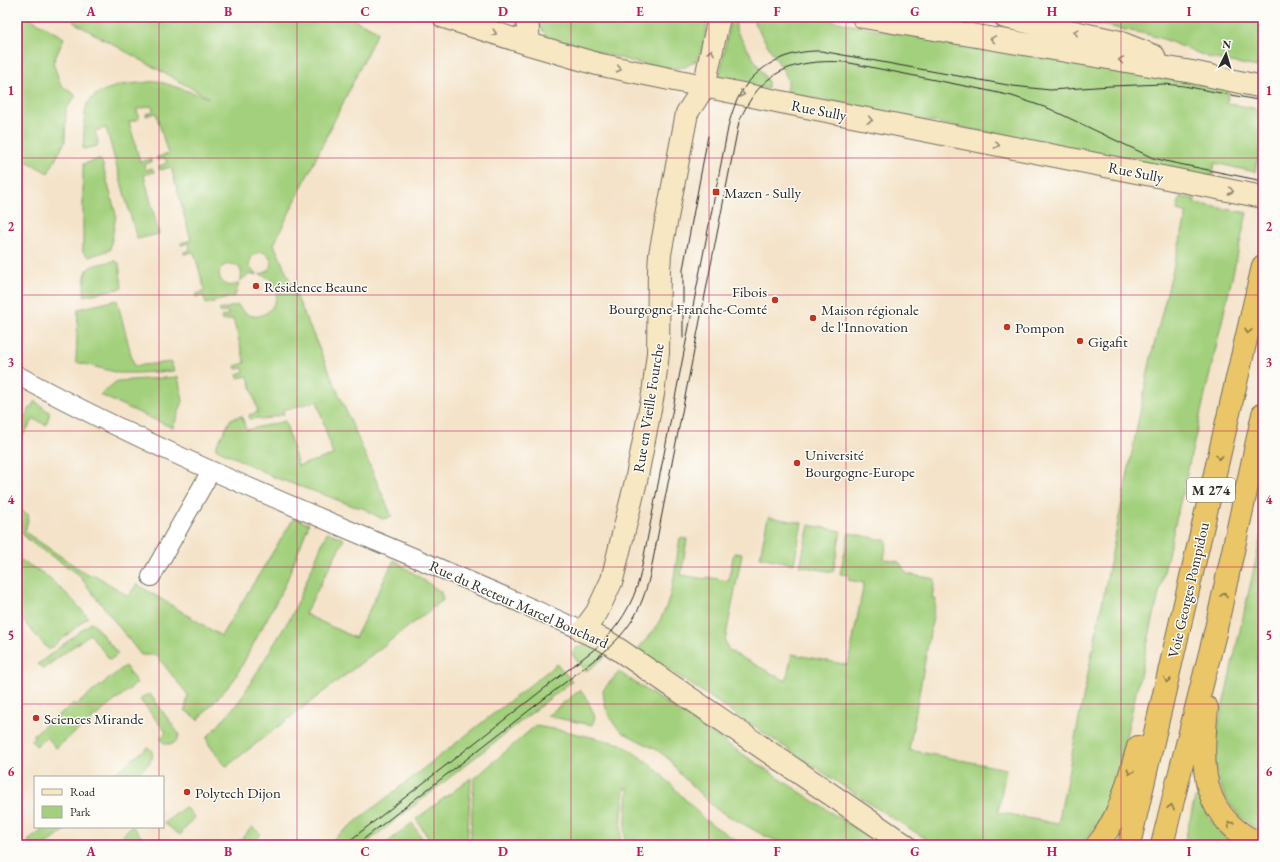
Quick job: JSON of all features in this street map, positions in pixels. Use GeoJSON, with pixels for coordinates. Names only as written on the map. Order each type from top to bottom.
{"type":"FeatureCollection","features":[{"type":"Feature","properties":{"kind":"highway","name":"Voie Georges Pompidou"},"geometry":{"type":"LineString","coordinates":[[1129,845],[1263,266]]}},
{"type":"Feature","properties":{"kind":"highway","name":"M 274"},"geometry":{"type":"LineString","coordinates":[[1162,845],[1216,634],[1263,414]]}},
{"type":"Feature","properties":{"kind":"highway"},"geometry":{"type":"LineString","coordinates":[[1216,634],[1204,746],[1208,791],[1215,806],[1231,826],[1263,845]]}},
{"type":"Feature","properties":{"kind":"highway"},"geometry":{"type":"LineString","coordinates":[[1097,845],[1106,834],[1113,821],[1146,724],[1159,714]]}},
{"type":"Feature","properties":{"kind":"main road","name":"Rue Sully"},"geometry":{"type":"LineString","coordinates":[[444,17],[597,64],[704,87],[1263,197]]}},
{"type":"Feature","properties":{"kind":"main road"},"geometry":{"type":"LineString","coordinates":[[526,17],[529,44]]}},
{"type":"Feature","properties":{"kind":"main road","name":"Rue en Vieille Fourche"},"geometry":{"type":"LineString","coordinates":[[583,631],[597,612],[612,580],[636,481],[653,394],[658,353],[660,254],[688,114],[704,87],[719,17]]}},
{"type":"Feature","properties":{"kind":"main road"},"geometry":{"type":"LineString","coordinates":[[863,17],[1192,72],[1263,87]]}},
{"type":"Feature","properties":{"kind":"main road"},"geometry":{"type":"LineString","coordinates":[[913,17],[939,30]]}},
{"type":"Feature","properties":{"kind":"main road"},"geometry":{"type":"LineString","coordinates":[[1005,17],[1116,41],[1192,72]]}},
{"type":"Feature","properties":{"kind":"main road","name":"Rue du Recteur Marcel Bouchard"},"geometry":{"type":"LineString","coordinates":[[583,631],[612,645],[904,845]]}},
{"type":"Feature","properties":{"kind":"street","name":"Rue du Recteur Marcel Bouchard"},"geometry":{"type":"LineString","coordinates":[[17,375],[71,405],[211,471],[583,631]]}},
{"type":"Feature","properties":{"kind":"street"},"geometry":{"type":"LineString","coordinates":[[151,577],[211,471]]}},
{"type":"Feature","properties":{"kind":"green space"},"geometry":{"type":"Polygon","coordinates":[[[17,17],[28,17],[64,38],[53,63],[61,85],[76,96],[66,109],[65,142],[48,173],[17,156],[17,17]]]}},
{"type":"Feature","properties":{"kind":"green space"},"geometry":{"type":"Polygon","coordinates":[[[76,17],[348,17],[378,31],[274,244],[392,517],[382,519],[363,508],[353,506],[276,478],[215,448],[231,419],[242,416],[246,430],[285,421],[298,466],[333,455],[317,401],[283,410],[284,414],[262,420],[259,418],[250,419],[249,415],[258,412],[248,376],[238,378],[237,374],[244,372],[243,368],[236,369],[235,366],[245,363],[233,319],[222,321],[221,317],[228,315],[227,311],[221,313],[219,310],[238,305],[247,314],[257,316],[265,313],[272,307],[276,298],[276,289],[271,280],[260,274],[270,269],[271,261],[266,253],[256,253],[250,261],[250,266],[252,270],[258,274],[248,275],[240,281],[240,269],[236,265],[231,264],[222,267],[220,278],[225,285],[234,285],[239,283],[235,296],[206,304],[204,296],[196,297],[196,294],[205,291],[194,252],[184,254],[184,252],[190,250],[189,243],[181,245],[181,243],[191,240],[171,167],[160,170],[159,166],[167,163],[165,158],[157,160],[157,157],[168,154],[156,113],[146,116],[146,114],[152,112],[153,109],[151,106],[137,109],[139,119],[129,122],[140,162],[151,159],[151,162],[144,165],[146,170],[152,168],[154,172],[144,175],[159,234],[137,239],[106,128],[95,131],[98,142],[97,146],[83,149],[85,112],[87,104],[100,92],[120,85],[158,81],[209,98],[73,22],[76,17]]]}},
{"type":"Feature","properties":{"kind":"green space"},"geometry":{"type":"Polygon","coordinates":[[[539,17],[709,17],[702,50],[697,60],[685,67],[672,69],[641,64],[548,38],[539,25],[539,17]]]}},
{"type":"Feature","properties":{"kind":"green space"},"geometry":{"type":"Polygon","coordinates":[[[731,17],[736,17],[736,30],[768,82],[768,89],[720,80],[719,78],[731,17]]]}},
{"type":"Feature","properties":{"kind":"green space"},"geometry":{"type":"Polygon","coordinates":[[[755,17],[818,17],[855,26],[1229,89],[1227,103],[1263,110],[1263,137],[1255,172],[1215,163],[1212,177],[787,93],[788,81],[786,75],[754,23],[755,17]]]}},
{"type":"Feature","properties":{"kind":"green space"},"geometry":{"type":"Polygon","coordinates":[[[1061,17],[1263,17],[1263,68],[1210,58],[1166,40],[1146,34],[1061,17]]]}},
{"type":"Feature","properties":{"kind":"green space"},"geometry":{"type":"Polygon","coordinates":[[[99,159],[102,162],[116,215],[110,250],[89,257],[83,252],[83,164],[99,159]]]}},
{"type":"Feature","properties":{"kind":"green space"},"geometry":{"type":"Polygon","coordinates":[[[1180,197],[1195,199],[1194,203],[1247,213],[1121,758],[1101,816],[1088,836],[1080,845],[936,845],[873,806],[638,649],[649,637],[661,619],[667,605],[674,576],[680,538],[687,539],[681,575],[706,579],[707,577],[728,581],[734,553],[742,554],[725,641],[728,649],[786,681],[792,654],[848,665],[864,583],[848,580],[849,575],[840,574],[849,533],[885,540],[887,542],[884,559],[899,562],[907,574],[935,579],[932,598],[936,599],[909,750],[1006,769],[998,812],[1058,824],[1151,357],[1187,213],[1177,210],[1180,197]]]}},
{"type":"Feature","properties":{"kind":"green space"},"geometry":{"type":"Polygon","coordinates":[[[115,261],[119,263],[122,288],[84,296],[85,278],[88,269],[97,264],[115,261]]]}},
{"type":"Feature","properties":{"kind":"green space"},"geometry":{"type":"Polygon","coordinates":[[[117,300],[134,366],[171,362],[174,371],[119,373],[76,362],[78,309],[117,300]]]}},
{"type":"Feature","properties":{"kind":"green space"},"geometry":{"type":"Polygon","coordinates":[[[178,377],[183,401],[173,428],[100,395],[117,381],[178,377]]]}},
{"type":"Feature","properties":{"kind":"green space"},"geometry":{"type":"Polygon","coordinates":[[[35,401],[50,413],[46,425],[34,419],[17,444],[17,428],[35,401]]]}},
{"type":"Feature","properties":{"kind":"green space"},"geometry":{"type":"Polygon","coordinates":[[[18,509],[29,515],[25,532],[88,575],[95,575],[128,596],[137,584],[221,636],[294,518],[309,524],[285,585],[234,680],[198,720],[185,710],[188,695],[156,655],[141,655],[77,573],[35,545],[22,534],[17,528],[18,509]]]}},
{"type":"Feature","properties":{"kind":"green space"},"geometry":{"type":"Polygon","coordinates":[[[768,517],[802,523],[794,564],[760,557],[768,517]]]}},
{"type":"Feature","properties":{"kind":"green space"},"geometry":{"type":"Polygon","coordinates":[[[809,525],[841,531],[833,572],[800,566],[809,525]]]}},
{"type":"Feature","properties":{"kind":"green space"},"geometry":{"type":"Polygon","coordinates":[[[1263,529],[1263,831],[1254,827],[1238,815],[1226,798],[1218,780],[1215,759],[1218,727],[1263,529]]]}},
{"type":"Feature","properties":{"kind":"green space"},"geometry":{"type":"Polygon","coordinates":[[[327,532],[344,539],[305,614],[355,638],[394,560],[441,592],[443,600],[227,766],[223,764],[208,743],[207,737],[240,700],[293,613],[327,532]]]}},
{"type":"Feature","properties":{"kind":"green space"},"geometry":{"type":"Polygon","coordinates":[[[17,558],[44,574],[68,595],[88,617],[49,650],[17,614],[17,558]]]}},
{"type":"Feature","properties":{"kind":"green space"},"geometry":{"type":"Polygon","coordinates":[[[92,622],[118,654],[110,660],[90,634],[43,669],[38,664],[92,622]]]}},
{"type":"Feature","properties":{"kind":"green space"},"geometry":{"type":"Polygon","coordinates":[[[586,644],[601,651],[605,657],[585,672],[572,654],[576,648],[586,644]]]}},
{"type":"Feature","properties":{"kind":"green space"},"geometry":{"type":"Polygon","coordinates":[[[557,664],[572,681],[364,845],[326,845],[557,664]]]}},
{"type":"Feature","properties":{"kind":"green space"},"geometry":{"type":"Polygon","coordinates":[[[125,666],[137,683],[56,748],[47,737],[36,746],[31,740],[35,737],[33,735],[74,703],[76,705],[125,666]]]}},
{"type":"Feature","properties":{"kind":"green space"},"geometry":{"type":"Polygon","coordinates":[[[619,672],[880,845],[787,845],[765,836],[716,809],[680,774],[670,760],[657,750],[622,732],[614,724],[606,708],[603,690],[619,672]]]}},
{"type":"Feature","properties":{"kind":"green space"},"geometry":{"type":"Polygon","coordinates":[[[580,690],[588,701],[595,717],[592,725],[547,716],[580,690]]]}},
{"type":"Feature","properties":{"kind":"green space"},"geometry":{"type":"Polygon","coordinates":[[[150,694],[179,734],[178,739],[173,744],[165,744],[162,741],[161,737],[166,732],[140,700],[144,696],[150,694]]]}},
{"type":"Feature","properties":{"kind":"green space"},"geometry":{"type":"Polygon","coordinates":[[[535,726],[565,731],[621,744],[653,766],[705,820],[743,845],[624,845],[628,788],[624,788],[620,845],[470,845],[474,779],[535,726]]]}},
{"type":"Feature","properties":{"kind":"green space"},"geometry":{"type":"Polygon","coordinates":[[[148,747],[152,751],[153,755],[149,764],[133,776],[111,776],[148,747]]]}},
{"type":"Feature","properties":{"kind":"green space"},"geometry":{"type":"Polygon","coordinates":[[[471,778],[467,845],[433,845],[416,819],[471,778]]]}},
{"type":"Feature","properties":{"kind":"green space"},"geometry":{"type":"Polygon","coordinates":[[[1198,796],[1213,824],[1235,845],[1184,845],[1195,798],[1198,796]]]}},
{"type":"Feature","properties":{"kind":"green space"},"geometry":{"type":"Polygon","coordinates":[[[185,807],[194,817],[180,835],[164,823],[185,807]]]}},
{"type":"Feature","properties":{"kind":"green space"},"geometry":{"type":"Polygon","coordinates":[[[412,823],[426,845],[384,845],[412,823]]]}},
{"type":"Feature","properties":{"kind":"green space"},"geometry":{"type":"Polygon","coordinates":[[[252,827],[261,834],[257,839],[261,845],[236,845],[252,827]]]}},
{"type":"Feature","properties":{"kind":"green space"},"geometry":{"type":"Polygon","coordinates":[[[45,828],[68,828],[46,845],[31,845],[28,841],[45,828]]]}},
{"type":"Feature","properties":{"kind":"green space"},"geometry":{"type":"Polygon","coordinates":[[[129,828],[134,828],[143,839],[139,845],[123,845],[125,843],[121,838],[129,828]]]}},
{"type":"Feature","properties":{"kind":"tram line"},"geometry":{"type":"LineString","coordinates":[[344,845],[596,648],[618,624],[629,606],[640,576],[729,123],[740,94],[747,84],[764,67],[774,61],[797,53],[821,51],[1013,86],[1050,90],[1164,84],[1184,86],[1263,101]]}},
{"type":"Feature","properties":{"kind":"tram line"},"geometry":{"type":"LineString","coordinates":[[356,845],[603,653],[620,636],[638,609],[647,588],[650,575],[739,122],[747,105],[757,91],[768,80],[780,72],[794,66],[809,63],[845,62],[985,90],[1012,96],[1050,109],[1153,158],[1263,181]]}},
{"type":"Feature","properties":{"kind":"tram line"},"geometry":{"type":"LineString","coordinates":[[683,338],[683,269],[708,136]]}},
{"type":"Feature","properties":{"kind":"place","name":"Mazen - Sully"},"geometry":{"type":"Point","coordinates":[716,192]}},
{"type":"Feature","properties":{"kind":"place","name":"Résidence Beaune"},"geometry":{"type":"Point","coordinates":[256,286]}},
{"type":"Feature","properties":{"kind":"place","name":"Fibois Bourgogne-Franche-Comté"},"geometry":{"type":"Point","coordinates":[775,300]}},
{"type":"Feature","properties":{"kind":"place","name":"Maison régionale de l'Innovation"},"geometry":{"type":"Point","coordinates":[813,318]}},
{"type":"Feature","properties":{"kind":"place","name":"Pompon"},"geometry":{"type":"Point","coordinates":[1007,327]}},
{"type":"Feature","properties":{"kind":"place","name":"Gigafit"},"geometry":{"type":"Point","coordinates":[1080,341]}},
{"type":"Feature","properties":{"kind":"place","name":"Université Bourgogne-Europe"},"geometry":{"type":"Point","coordinates":[797,463]}},
{"type":"Feature","properties":{"kind":"place","name":"Sciences Mirande"},"geometry":{"type":"Point","coordinates":[36,718]}},
{"type":"Feature","properties":{"kind":"place","name":"Polytech Dijon"},"geometry":{"type":"Point","coordinates":[187,792]}}]}
